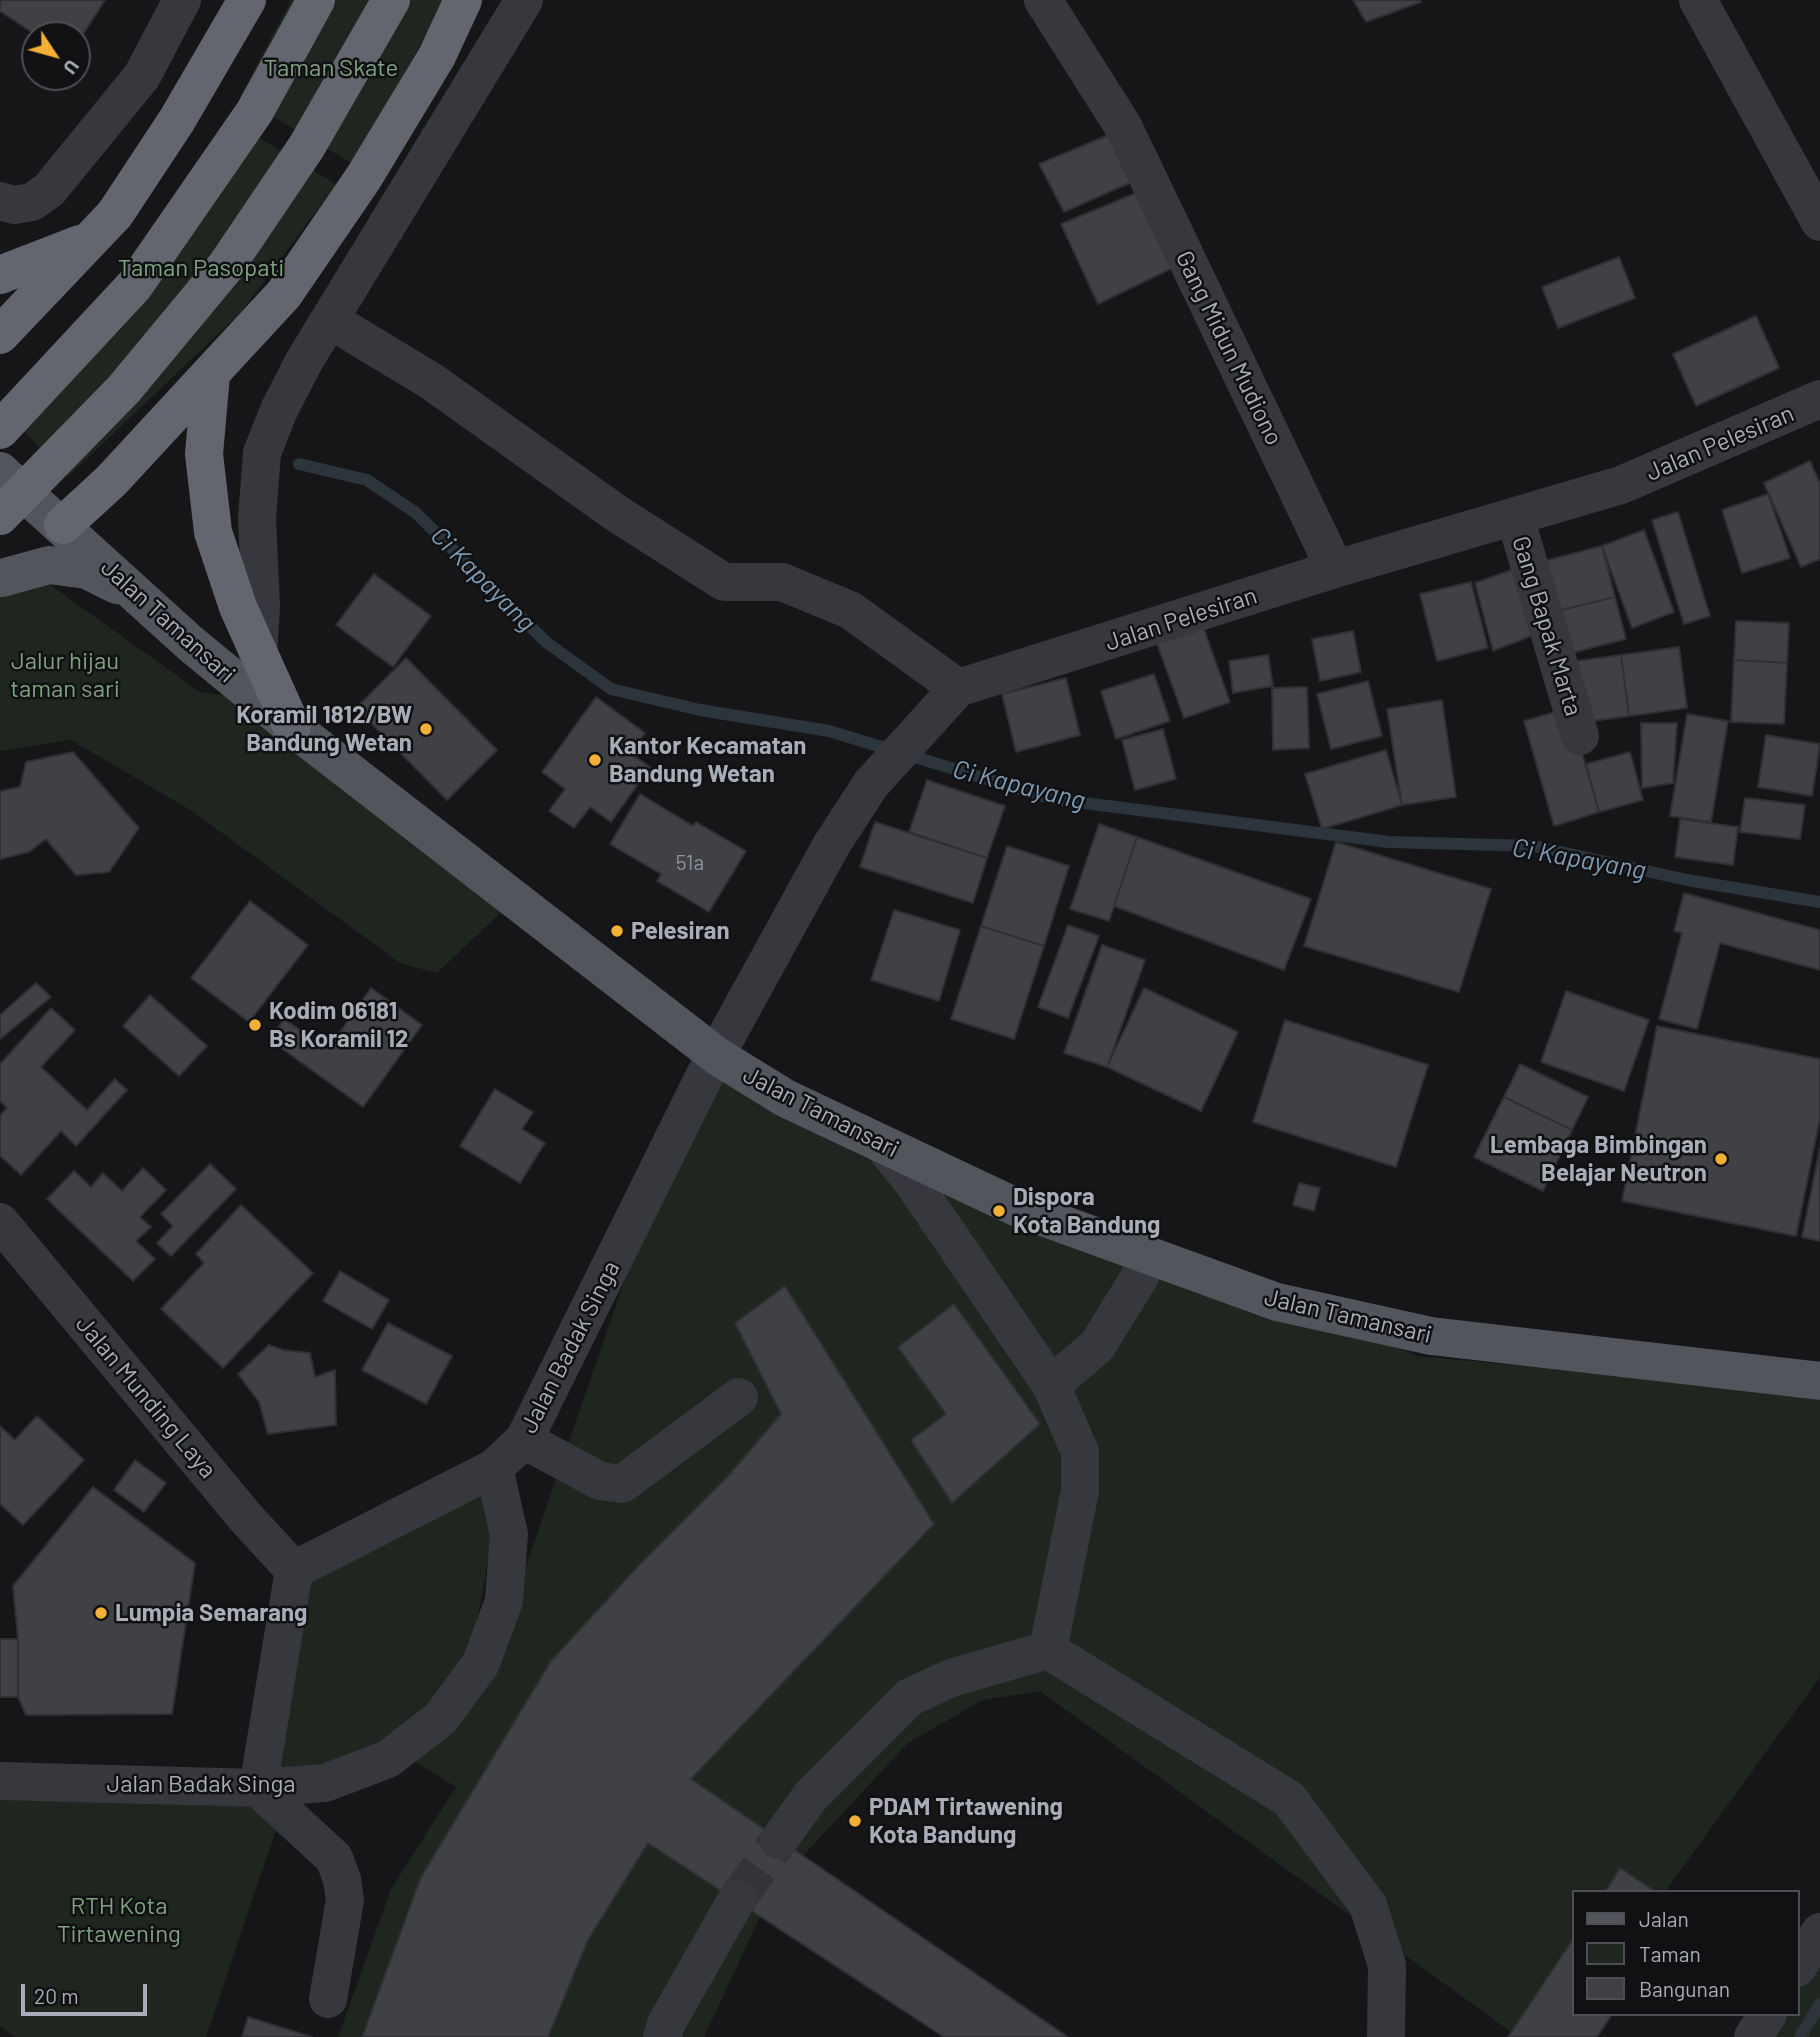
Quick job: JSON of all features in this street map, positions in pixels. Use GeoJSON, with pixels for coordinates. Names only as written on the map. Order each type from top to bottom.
{"type":"FeatureCollection","features":[{"type":"Feature","properties":{"kind":"highway"},"geometry":{"type":"LineString","coordinates":[[0,335],[103,227],[177,120],[247,0]]}},
{"type":"Feature","properties":{"kind":"highway"},"geometry":{"type":"LineString","coordinates":[[0,430],[134,286],[255,111],[316,0]]}},
{"type":"Feature","properties":{"kind":"highway"},"geometry":{"type":"LineString","coordinates":[[0,516],[124,389],[226,266],[307,146],[391,0]]}},
{"type":"Feature","properties":{"kind":"highway"},"geometry":{"type":"LineString","coordinates":[[63,525],[111,481],[284,294],[364,177],[436,56],[463,0]]}},
{"type":"Feature","properties":{"kind":"highway"},"geometry":{"type":"LineString","coordinates":[[0,275],[103,227]]}},
{"type":"Feature","properties":{"kind":"highway"},"geometry":{"type":"LineString","coordinates":[[211,375],[204,454],[213,532],[258,656],[292,727]]}},
{"type":"Feature","properties":{"kind":"main road","name":"Jalan Tamansari"},"geometry":{"type":"LineString","coordinates":[[0,471],[63,525],[132,592],[292,727],[717,1056],[785,1098],[1018,1208],[1277,1302],[1431,1336],[1820,1381]]}},
{"type":"Feature","properties":{"kind":"main road"},"geometry":{"type":"LineString","coordinates":[[1,580],[63,525]]}},
{"type":"Feature","properties":{"kind":"main road"},"geometry":{"type":"LineString","coordinates":[[1,580],[48,565],[88,570],[132,592]]}},
{"type":"Feature","properties":{"kind":"street"},"geometry":{"type":"LineString","coordinates":[[0,201],[14,205],[32,202],[49,190],[142,76],[183,0]]}},
{"type":"Feature","properties":{"kind":"street"},"geometry":{"type":"LineString","coordinates":[[258,656],[261,606],[257,519],[262,453],[303,363],[524,0]]}},
{"type":"Feature","properties":{"kind":"street","name":"Gang Midun Mudiono"},"geometry":{"type":"LineString","coordinates":[[1043,0],[1123,126],[1335,569]]}},
{"type":"Feature","properties":{"kind":"street"},"geometry":{"type":"LineString","coordinates":[[1698,0],[1820,222]]}},
{"type":"Feature","properties":{"kind":"street"},"geometry":{"type":"LineString","coordinates":[[330,320],[431,381],[616,513],[724,582],[782,582],[850,610],[958,688]]}},
{"type":"Feature","properties":{"kind":"street","name":"Jalan Pelesiran"},"geometry":{"type":"LineString","coordinates":[[717,1056],[832,844],[879,775],[958,688],[1335,569],[1621,485],[1820,399]]}},
{"type":"Feature","properties":{"kind":"street","name":"Gang Bapak Marta"},"geometry":{"type":"LineString","coordinates":[[1515,517],[1580,736]]}},
{"type":"Feature","properties":{"kind":"street","name":"Jalan Badak Singa"},"geometry":{"type":"LineString","coordinates":[[0,1781],[258,1788],[325,1783],[388,1759],[441,1717],[481,1664],[505,1601],[509,1534],[494,1468],[524,1440],[717,1056]]}},
{"type":"Feature","properties":{"kind":"street"},"geometry":{"type":"LineString","coordinates":[[883,1145],[914,1184],[1051,1385],[1080,1452],[1080,1491],[1048,1650]]}},
{"type":"Feature","properties":{"kind":"street","name":"Jalan Munding Laya"},"geometry":{"type":"LineString","coordinates":[[0,1222],[246,1518],[294,1570]]}},
{"type":"Feature","properties":{"kind":"street"},"geometry":{"type":"LineString","coordinates":[[1051,1385],[1097,1346],[1139,1278],[1148,1256]]}},
{"type":"Feature","properties":{"kind":"street"},"geometry":{"type":"LineString","coordinates":[[524,1440],[600,1481],[622,1484],[738,1396]]}},
{"type":"Feature","properties":{"kind":"street"},"geometry":{"type":"LineString","coordinates":[[328,1999],[345,1900],[342,1879],[334,1858],[258,1788],[294,1570],[494,1468]]}},
{"type":"Feature","properties":{"kind":"street"},"geometry":{"type":"LineString","coordinates":[[779,1840],[810,1797],[910,1697],[951,1678],[1048,1650],[1289,1799],[1368,1905],[1387,1965],[1387,2037]]}},
{"type":"Feature","properties":{"kind":"street"},"geometry":{"type":"LineString","coordinates":[[662,2037],[666,2024],[737,1899]]}},
{"type":"Feature","properties":{"kind":"street"},"geometry":{"type":"LineString","coordinates":[[1799,1965],[1820,1932]]}},
{"type":"Feature","properties":{"kind":"street"},"geometry":{"type":"LineString","coordinates":[[1754,2037],[1767,2016]]}},
{"type":"Feature","properties":{"kind":"green space","name":"Taman Skate"},"geometry":{"type":"Polygon","coordinates":[[[291,0],[446,0],[353,164],[240,97],[291,0]]]}},
{"type":"Feature","properties":{"kind":"green space","name":"Taman Pasopati"},"geometry":{"type":"Polygon","coordinates":[[[236,124],[336,184],[243,310],[68,477],[2,408],[144,247],[236,124]]]}},
{"type":"Feature","properties":{"kind":"green space","name":"Jalur hijau taman sari"},"geometry":{"type":"Polygon","coordinates":[[[25,567],[200,692],[245,698],[512,902],[437,973],[400,963],[192,811],[71,740],[0,751],[0,588],[25,567]]]}},
{"type":"Feature","properties":{"kind":"green space"},"geometry":{"type":"Polygon","coordinates":[[[697,1070],[1205,1263],[1417,1356],[1820,1394],[1820,1677],[1666,1890],[1572,1890],[1572,2014],[1518,2037],[1040,1691],[983,1700],[908,1743],[774,1887],[704,2037],[338,2037],[391,1889],[456,1787],[404,1755],[497,1650],[697,1070]]]}},
{"type":"Feature","properties":{"kind":"green space"},"geometry":{"type":"Polygon","coordinates":[[[493,1482],[501,1488],[471,1657],[384,1752],[273,1778],[297,1585],[493,1482]]]}},
{"type":"Feature","properties":{"kind":"green space","name":"RTH Kota Tirtawening"},"geometry":{"type":"Polygon","coordinates":[[[0,1799],[261,1807],[276,1830],[206,2037],[15,2037],[0,2026],[0,1799]]]}},
{"type":"Feature","properties":{"kind":"green space"},"geometry":{"type":"Polygon","coordinates":[[[1820,1946],[1820,2037],[1764,2037],[1777,2016],[1799,2016],[1799,1980],[1820,1946]]]}},
{"type":"Feature","properties":{"kind":"building"},"geometry":{"type":"Polygon","coordinates":[[[0,0],[105,0],[91,22],[21,21],[21,25],[0,11],[0,0]]]}},
{"type":"Feature","properties":{"kind":"building"},"geometry":{"type":"Polygon","coordinates":[[[1353,0],[1420,0],[1421,2],[1366,22],[1353,0]]]}},
{"type":"Feature","properties":{"kind":"building"},"geometry":{"type":"Polygon","coordinates":[[[1111,134],[1134,181],[1064,212],[1039,164],[1111,134]]]}},
{"type":"Feature","properties":{"kind":"building"},"geometry":{"type":"Polygon","coordinates":[[[1146,189],[1181,264],[1098,304],[1061,224],[1146,189]]]}},
{"type":"Feature","properties":{"kind":"building"},"geometry":{"type":"Polygon","coordinates":[[[1619,257],[1635,298],[1558,328],[1542,287],[1619,257]]]}},
{"type":"Feature","properties":{"kind":"building"},"geometry":{"type":"Polygon","coordinates":[[[1756,316],[1779,368],[1696,406],[1673,354],[1756,316]]]}},
{"type":"Feature","properties":{"kind":"building"},"geometry":{"type":"Polygon","coordinates":[[[1810,461],[1820,484],[1820,559],[1801,567],[1764,483],[1810,461]]]}},
{"type":"Feature","properties":{"kind":"building"},"geometry":{"type":"Polygon","coordinates":[[[1768,494],[1790,558],[1742,573],[1722,510],[1768,494]]]}},
{"type":"Feature","properties":{"kind":"building"},"geometry":{"type":"Polygon","coordinates":[[[1678,512],[1710,616],[1684,624],[1652,520],[1678,512]]]}},
{"type":"Feature","properties":{"kind":"building"},"geometry":{"type":"Polygon","coordinates":[[[1644,530],[1674,612],[1632,628],[1602,546],[1644,530]]]}},
{"type":"Feature","properties":{"kind":"building"},"geometry":{"type":"Polygon","coordinates":[[[1602,546],[1615,597],[1553,612],[1540,562],[1602,546]]]}},
{"type":"Feature","properties":{"kind":"building"},"geometry":{"type":"Polygon","coordinates":[[[1517,568],[1541,632],[1493,651],[1475,583],[1517,568]]]}},
{"type":"Feature","properties":{"kind":"building"},"geometry":{"type":"Polygon","coordinates":[[[374,574],[431,616],[393,667],[336,625],[374,574]]]}},
{"type":"Feature","properties":{"kind":"building"},"geometry":{"type":"Polygon","coordinates":[[[1471,582],[1488,648],[1437,661],[1420,594],[1471,582]]]}},
{"type":"Feature","properties":{"kind":"building"},"geometry":{"type":"Polygon","coordinates":[[[1615,597],[1626,639],[1563,655],[1553,612],[1615,597]]]}},
{"type":"Feature","properties":{"kind":"building"},"geometry":{"type":"Polygon","coordinates":[[[1201,621],[1230,702],[1184,718],[1155,638],[1201,621]]]}},
{"type":"Feature","properties":{"kind":"building"},"geometry":{"type":"Polygon","coordinates":[[[1736,621],[1789,623],[1787,663],[1734,660],[1736,621]]]}},
{"type":"Feature","properties":{"kind":"building"},"geometry":{"type":"Polygon","coordinates":[[[1353,631],[1361,672],[1320,681],[1312,639],[1353,631]]]}},
{"type":"Feature","properties":{"kind":"building"},"geometry":{"type":"Polygon","coordinates":[[[1679,647],[1687,708],[1629,716],[1621,655],[1679,647]]]}},
{"type":"Feature","properties":{"kind":"building"},"geometry":{"type":"Polygon","coordinates":[[[1268,655],[1273,686],[1233,693],[1229,661],[1268,655]]]}},
{"type":"Feature","properties":{"kind":"building"},"geometry":{"type":"Polygon","coordinates":[[[1621,655],[1629,716],[1578,723],[1570,662],[1621,655]]]}},
{"type":"Feature","properties":{"kind":"building","name":"Koramil 1812/BW Bandung Wetan"},"geometry":{"type":"Polygon","coordinates":[[[406,658],[497,750],[447,800],[356,708],[406,658]]]}},
{"type":"Feature","properties":{"kind":"building"},"geometry":{"type":"Polygon","coordinates":[[[1734,660],[1787,663],[1784,724],[1731,722],[1734,660]]]}},
{"type":"Feature","properties":{"kind":"building"},"geometry":{"type":"Polygon","coordinates":[[[1154,674],[1170,721],[1116,739],[1101,691],[1154,674]]]}},
{"type":"Feature","properties":{"kind":"building"},"geometry":{"type":"Polygon","coordinates":[[[1066,678],[1080,735],[1016,752],[1002,694],[1066,678]]]}},
{"type":"Feature","properties":{"kind":"building"},"geometry":{"type":"Polygon","coordinates":[[[1368,681],[1382,736],[1331,749],[1317,694],[1368,681]]]}},
{"type":"Feature","properties":{"kind":"building"},"geometry":{"type":"Polygon","coordinates":[[[1307,687],[1309,748],[1273,750],[1272,688],[1307,687]]]}},
{"type":"Feature","properties":{"kind":"building","name":"Kantor Kecamatan Bandung Wetan"},"geometry":{"type":"Polygon","coordinates":[[[596,697],[645,733],[630,753],[650,767],[611,822],[590,807],[574,828],[549,811],[565,789],[542,772],[596,697]]]}},
{"type":"Feature","properties":{"kind":"building"},"geometry":{"type":"Polygon","coordinates":[[[1442,700],[1456,797],[1402,805],[1387,709],[1442,700]]]}},
{"type":"Feature","properties":{"kind":"building"},"geometry":{"type":"Polygon","coordinates":[[[1569,708],[1599,812],[1554,826],[1524,721],[1569,708]]]}},
{"type":"Feature","properties":{"kind":"building"},"geometry":{"type":"Polygon","coordinates":[[[1687,714],[1728,721],[1711,822],[1670,816],[1687,714]]]}},
{"type":"Feature","properties":{"kind":"building"},"geometry":{"type":"Polygon","coordinates":[[[1641,723],[1677,723],[1673,783],[1642,788],[1641,723]]]}},
{"type":"Feature","properties":{"kind":"building"},"geometry":{"type":"Polygon","coordinates":[[[1163,729],[1176,779],[1135,790],[1122,740],[1163,729]]]}},
{"type":"Feature","properties":{"kind":"building"},"geometry":{"type":"Polygon","coordinates":[[[1766,735],[1820,744],[1812,796],[1758,787],[1766,735]]]}},
{"type":"Feature","properties":{"kind":"building"},"geometry":{"type":"Polygon","coordinates":[[[1386,750],[1402,805],[1322,829],[1305,774],[1386,750]]]}},
{"type":"Feature","properties":{"kind":"building"},"geometry":{"type":"Polygon","coordinates":[[[73,752],[139,828],[109,872],[76,875],[46,839],[29,852],[0,859],[0,791],[20,787],[26,762],[73,752]]]}},
{"type":"Feature","properties":{"kind":"building"},"geometry":{"type":"Polygon","coordinates":[[[1630,752],[1643,800],[1599,812],[1586,764],[1630,752]]]}},
{"type":"Feature","properties":{"kind":"building"},"geometry":{"type":"Polygon","coordinates":[[[927,780],[1005,806],[987,858],[909,832],[927,780]]]}},
{"type":"Feature","properties":{"kind":"building"},"geometry":{"type":"Polygon","coordinates":[[[640,794],[693,826],[696,822],[746,851],[709,912],[657,881],[661,874],[610,844],[640,794]]]}},
{"type":"Feature","properties":{"kind":"building"},"geometry":{"type":"Polygon","coordinates":[[[1745,798],[1805,805],[1800,839],[1740,832],[1745,798]]]}},
{"type":"Feature","properties":{"kind":"building"},"geometry":{"type":"Polygon","coordinates":[[[1680,819],[1738,827],[1733,865],[1675,857],[1680,819]]]}},
{"type":"Feature","properties":{"kind":"building"},"geometry":{"type":"Polygon","coordinates":[[[875,822],[987,858],[973,903],[860,867],[875,822]]]}},
{"type":"Feature","properties":{"kind":"building"},"geometry":{"type":"Polygon","coordinates":[[[1099,824],[1137,837],[1109,921],[1070,909],[1099,824]]]}},
{"type":"Feature","properties":{"kind":"building"},"geometry":{"type":"Polygon","coordinates":[[[1137,837],[1311,899],[1284,970],[1114,906],[1137,837]]]}},
{"type":"Feature","properties":{"kind":"building"},"geometry":{"type":"Polygon","coordinates":[[[1336,842],[1491,889],[1459,992],[1304,946],[1336,842]]]}},
{"type":"Feature","properties":{"kind":"building"},"geometry":{"type":"Polygon","coordinates":[[[1007,846],[1069,866],[1044,946],[981,926],[1007,846]]]}},
{"type":"Feature","properties":{"kind":"building"},"geometry":{"type":"Polygon","coordinates":[[[1684,893],[1820,930],[1820,970],[1720,943],[1697,1029],[1659,1019],[1682,933],[1674,931],[1684,893]]]}},
{"type":"Feature","properties":{"kind":"building"},"geometry":{"type":"Polygon","coordinates":[[[250,901],[308,945],[249,1022],[191,978],[250,901]]]}},
{"type":"Feature","properties":{"kind":"building"},"geometry":{"type":"Polygon","coordinates":[[[894,910],[960,930],[939,1001],[871,980],[894,910]]]}},
{"type":"Feature","properties":{"kind":"building"},"geometry":{"type":"Polygon","coordinates":[[[1068,925],[1099,936],[1068,1018],[1038,1007],[1068,925]]]}},
{"type":"Feature","properties":{"kind":"building"},"geometry":{"type":"Polygon","coordinates":[[[981,926],[1044,946],[1014,1039],[951,1019],[981,926]]]}},
{"type":"Feature","properties":{"kind":"building"},"geometry":{"type":"Polygon","coordinates":[[[1102,945],[1145,960],[1107,1067],[1064,1053],[1102,945]]]}},
{"type":"Feature","properties":{"kind":"building"},"geometry":{"type":"Polygon","coordinates":[[[36,983],[51,997],[0,1039],[0,1015],[36,983]]]}},
{"type":"Feature","properties":{"kind":"building"},"geometry":{"type":"Polygon","coordinates":[[[371,988],[422,1025],[363,1107],[270,1040],[284,1019],[328,1049],[371,988]]]}},
{"type":"Feature","properties":{"kind":"building"},"geometry":{"type":"Polygon","coordinates":[[[1144,988],[1238,1032],[1201,1111],[1107,1067],[1144,988]]]}},
{"type":"Feature","properties":{"kind":"building"},"geometry":{"type":"Polygon","coordinates":[[[1566,991],[1649,1020],[1624,1091],[1541,1062],[1566,991]]]}},
{"type":"Feature","properties":{"kind":"building"},"geometry":{"type":"Polygon","coordinates":[[[150,995],[207,1046],[179,1076],[123,1026],[150,995]]]}},
{"type":"Feature","properties":{"kind":"building"},"geometry":{"type":"Polygon","coordinates":[[[51,1008],[75,1030],[41,1067],[87,1110],[115,1079],[127,1090],[76,1146],[61,1131],[21,1175],[0,1156],[0,1116],[7,1108],[0,1101],[0,1064],[51,1008]]]}},
{"type":"Feature","properties":{"kind":"building"},"geometry":{"type":"Polygon","coordinates":[[[1285,1020],[1428,1065],[1396,1167],[1253,1122],[1285,1020]]]}},
{"type":"Feature","properties":{"kind":"building","name":"Lembaga Bimbingan Belajar Neutron"},"geometry":{"type":"Polygon","coordinates":[[[1657,1026],[1820,1059],[1820,1118],[1796,1236],[1622,1201],[1657,1026]]]}},
{"type":"Feature","properties":{"kind":"building"},"geometry":{"type":"Polygon","coordinates":[[[1520,1064],[1588,1097],[1572,1130],[1504,1097],[1520,1064]]]}},
{"type":"Feature","properties":{"kind":"building"},"geometry":{"type":"Polygon","coordinates":[[[495,1089],[533,1112],[522,1129],[545,1143],[520,1183],[460,1146],[495,1089]]]}},
{"type":"Feature","properties":{"kind":"building"},"geometry":{"type":"Polygon","coordinates":[[[1504,1097],[1572,1130],[1543,1191],[1474,1157],[1504,1097]]]}},
{"type":"Feature","properties":{"kind":"building"},"geometry":{"type":"Polygon","coordinates":[[[1820,1148],[1820,1241],[1802,1237],[1820,1148]]]}},
{"type":"Feature","properties":{"kind":"building"},"geometry":{"type":"Polygon","coordinates":[[[210,1164],[236,1189],[171,1256],[157,1243],[173,1226],[161,1214],[210,1164]]]}},
{"type":"Feature","properties":{"kind":"building"},"geometry":{"type":"Polygon","coordinates":[[[143,1168],[166,1190],[140,1217],[151,1227],[136,1241],[155,1259],[133,1281],[47,1199],[74,1171],[91,1187],[103,1173],[122,1191],[143,1168]]]}},
{"type":"Feature","properties":{"kind":"building"},"geometry":{"type":"Polygon","coordinates":[[[1299,1183],[1320,1188],[1314,1211],[1293,1205],[1299,1183]]]}},
{"type":"Feature","properties":{"kind":"building"},"geometry":{"type":"Polygon","coordinates":[[[241,1205],[313,1273],[223,1368],[161,1309],[204,1263],[196,1254],[241,1205]]]}},
{"type":"Feature","properties":{"kind":"building"},"geometry":{"type":"Polygon","coordinates":[[[340,1271],[389,1300],[372,1329],[323,1301],[340,1271]]]}},
{"type":"Feature","properties":{"kind":"building"},"geometry":{"type":"Polygon","coordinates":[[[785,1286],[934,1524],[691,1779],[1068,2037],[944,2037],[648,1843],[588,1940],[548,2037],[362,2037],[421,1877],[551,1661],[640,1564],[728,1476],[781,1414],[735,1323],[785,1286]]]}},
{"type":"Feature","properties":{"kind":"building"},"geometry":{"type":"Polygon","coordinates":[[[954,1304],[1040,1424],[952,1503],[911,1440],[946,1414],[898,1347],[954,1304]]]}},
{"type":"Feature","properties":{"kind":"building"},"geometry":{"type":"Polygon","coordinates":[[[388,1323],[452,1356],[426,1404],[362,1370],[388,1323]]]}},
{"type":"Feature","properties":{"kind":"building"},"geometry":{"type":"Polygon","coordinates":[[[269,1345],[283,1350],[310,1353],[315,1377],[335,1370],[336,1425],[268,1434],[259,1402],[238,1374],[269,1345]]]}},
{"type":"Feature","properties":{"kind":"building"},"geometry":{"type":"Polygon","coordinates":[[[37,1416],[84,1460],[23,1525],[0,1504],[0,1426],[15,1440],[37,1416]]]}},
{"type":"Feature","properties":{"kind":"building"},"geometry":{"type":"Polygon","coordinates":[[[135,1460],[166,1483],[144,1512],[114,1490],[135,1460]]]}},
{"type":"Feature","properties":{"kind":"building","name":"Lumpia Semarang"},"geometry":{"type":"Polygon","coordinates":[[[93,1487],[195,1563],[172,1714],[26,1715],[18,1697],[18,1639],[13,1586],[93,1487]]]}},
{"type":"Feature","properties":{"kind":"building"},"geometry":{"type":"Polygon","coordinates":[[[0,1639],[18,1639],[18,1697],[0,1697],[0,1639]]]}},
{"type":"Feature","properties":{"kind":"building"},"geometry":{"type":"Polygon","coordinates":[[[1620,1868],[1653,1890],[1606,1890],[1620,1868]]]}},
{"type":"Feature","properties":{"kind":"building"},"geometry":{"type":"Polygon","coordinates":[[[1572,1941],[1572,2016],[1611,2016],[1597,2037],[1508,2037],[1572,1941]]]}},
{"type":"Feature","properties":{"kind":"building"},"geometry":{"type":"Polygon","coordinates":[[[248,2017],[312,2037],[242,2037],[248,2017]]]}},
{"type":"Feature","properties":{"kind":"waterway","name":"Ci Kapayang"},"geometry":{"type":"LineString","coordinates":[[299,464],[367,480],[416,513],[546,642],[611,689],[700,710],[829,731],[1053,799],[1389,842],[1534,846],[1687,880],[1820,902]]}},
{"type":"Feature","properties":{"kind":"waterway"},"geometry":{"type":"LineString","coordinates":[[1800,2037],[1820,2004]]}},
{"type":"Feature","properties":{"kind":"tunnel"},"geometry":{"type":"LineString","coordinates":[[737,1899],[779,1840]]}},
{"type":"Feature","properties":{"kind":"place","name":"Koramil 1812/BW Bandung Wetan"},"geometry":{"type":"Point","coordinates":[426,729]}},
{"type":"Feature","properties":{"kind":"place","name":"Kantor Kecamatan Bandung Wetan"},"geometry":{"type":"Point","coordinates":[595,760]}},
{"type":"Feature","properties":{"kind":"place","name":"Pelesiran"},"geometry":{"type":"Point","coordinates":[617,931]}},
{"type":"Feature","properties":{"kind":"place","name":"Kodim 06181 Bs Koramil 12"},"geometry":{"type":"Point","coordinates":[255,1025]}},
{"type":"Feature","properties":{"kind":"place","name":"Lembaga Bimbingan Belajar Neutron"},"geometry":{"type":"Point","coordinates":[1721,1159]}},
{"type":"Feature","properties":{"kind":"place","name":"Dispora Kota Bandung"},"geometry":{"type":"Point","coordinates":[999,1211]}},
{"type":"Feature","properties":{"kind":"place","name":"Lumpia Semarang"},"geometry":{"type":"Point","coordinates":[101,1613]}},
{"type":"Feature","properties":{"kind":"place","name":"PDAM Tirtawening Kota Bandung"},"geometry":{"type":"Point","coordinates":[855,1821]}}]}
